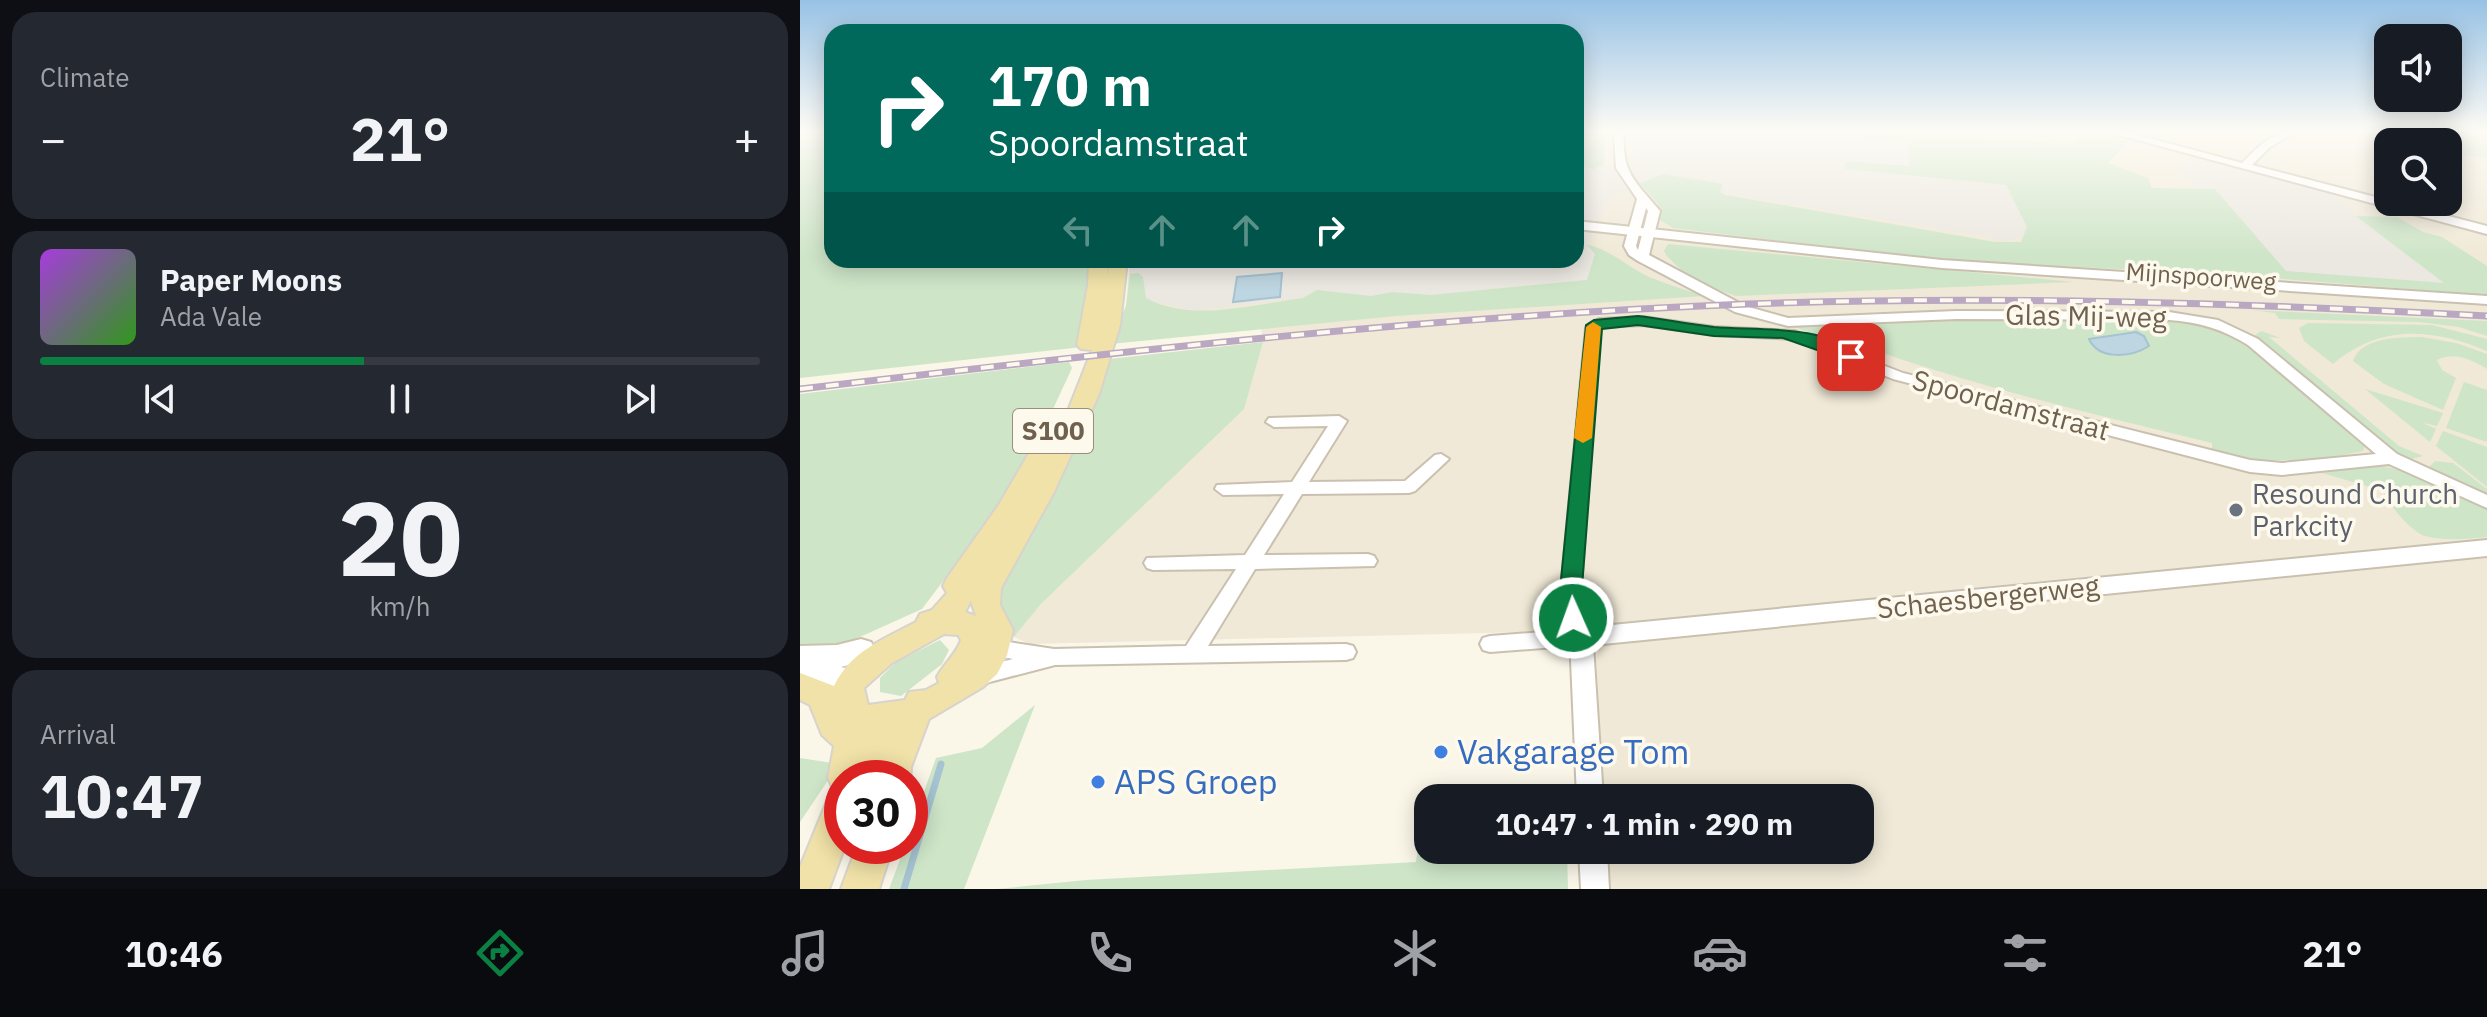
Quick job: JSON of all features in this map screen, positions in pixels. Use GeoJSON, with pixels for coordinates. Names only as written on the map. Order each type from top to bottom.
{"type":"FeatureCollection","features":[{"type":"Feature","properties":{"kind":"main road","name":"S100"},"geometry":{"type":"LineString","coordinates":[[932,622],[963,592],[967,576],[1028,479],[1081,369],[1104,268]]}},
{"type":"Feature","properties":{"kind":"main road","name":"S100"},"geometry":{"type":"LineString","coordinates":[[984,648],[984,599],[988,588],[1046,484],[1077,412],[1109,321],[1118,283],[1108,268]]}},
{"type":"Feature","properties":{"kind":"main road"},"geometry":{"type":"LineString","coordinates":[[922,709],[878,719],[866,717],[851,708],[849,692],[852,682],[881,653],[927,632],[932,622]]}},
{"type":"Feature","properties":{"kind":"main road"},"geometry":{"type":"LineString","coordinates":[[800,658],[861,650],[932,622],[966,624],[984,648],[922,709],[897,760]]}},
{"type":"Feature","properties":{"kind":"main road"},"geometry":{"type":"LineString","coordinates":[[800,675],[836,677],[852,682]]}},
{"type":"Feature","properties":{"kind":"main road"},"geometry":{"type":"LineString","coordinates":[[800,686],[823,696],[833,725],[852,740],[848,760]]}},
{"type":"Feature","properties":{"kind":"main road"},"geometry":{"type":"LineString","coordinates":[[866,760],[878,719]]}},
{"type":"Feature","properties":{"kind":"main road"},"geometry":{"type":"LineString","coordinates":[[810,889],[824,853]]}},
{"type":"Feature","properties":{"kind":"main road"},"geometry":{"type":"LineString","coordinates":[[860,889],[869,864]]}},
{"type":"Feature","properties":{"kind":"street"},"geometry":{"type":"LineString","coordinates":[[1623,173],[1654,211],[1642,258],[1630,248],[1642,200]]}},
{"type":"Feature","properties":{"kind":"street"},"geometry":{"type":"LineString","coordinates":[[2273,173],[2487,230]]}},
{"type":"Feature","properties":{"kind":"street","name":"Mijnspoorweg"},"geometry":{"type":"LineString","coordinates":[[1584,226],[1810,251],[2053,271],[2487,300]]}},
{"type":"Feature","properties":{"kind":"street","name":"Mijnspoorweg"},"geometry":{"type":"LineString","coordinates":[[1584,233],[1633,233]]}},
{"type":"Feature","properties":{"kind":"street","name":"Glas Mij-weg"},"geometry":{"type":"LineString","coordinates":[[1642,258],[1740,309],[1788,322],[1987,315],[2169,316],[2204,320],[2253,342],[2391,458],[2487,502]]}},
{"type":"Feature","properties":{"kind":"street","name":"Spoordamstraat"},"geometry":{"type":"LineString","coordinates":[[1577,627],[1570,600],[1593,328],[1599,323],[1643,321],[1710,331],[1795,335],[1898,376],[2258,468],[2282,469],[2391,458]]}},
{"type":"Feature","properties":{"kind":"street"},"geometry":{"type":"LineString","coordinates":[[1192,654],[1339,421],[1274,422]]}},
{"type":"Feature","properties":{"kind":"street"},"geometry":{"type":"LineString","coordinates":[[1223,489],[1409,487],[1441,459]]}},
{"type":"Feature","properties":{"kind":"street","name":"Schaesbergerweg"},"geometry":{"type":"LineString","coordinates":[[1490,644],[1577,627],[2487,548]]}},
{"type":"Feature","properties":{"kind":"street"},"geometry":{"type":"LineString","coordinates":[[1153,563],[1368,561]]}},
{"type":"Feature","properties":{"kind":"street"},"geometry":{"type":"LineString","coordinates":[[1577,627],[1589,784]]}},
{"type":"Feature","properties":{"kind":"street"},"geometry":{"type":"LineString","coordinates":[[984,648],[1055,657],[1346,652]]}},
{"type":"Feature","properties":{"kind":"street"},"geometry":{"type":"LineString","coordinates":[[984,648],[1055,657]]}},
{"type":"Feature","properties":{"kind":"street"},"geometry":{"type":"LineString","coordinates":[[1594,864],[1595,889]]}},
{"type":"Feature","properties":{"kind":"shaded area"},"geometry":{"type":"Polygon","coordinates":[[[1584,173],[2374,173],[2374,216],[2462,216],[2462,173],[2487,173],[2487,889],[1609,889],[1608,864],[1874,864],[1874,784],[1603,784],[1596,659],[1605,630],[1030,644],[1014,637],[1041,604],[1137,512],[1263,342],[1261,327],[1110,344],[1126,306],[1129,268],[1584,268],[1584,173]]]}},
{"type":"Feature","properties":{"kind":"shaded area"},"geometry":{"type":"Polygon","coordinates":[[[1584,173],[1981,173],[2004,185],[2033,234],[2002,242],[1979,235],[1646,181],[1610,197],[1587,245],[1595,254],[1587,280],[1431,295],[1392,292],[1371,296],[1317,290],[1303,298],[1196,310],[1155,303],[1145,297],[1143,277],[1138,273],[1130,274],[1130,268],[1584,268],[1584,173]]]}},
{"type":"Feature","properties":{"kind":"shaded area"},"geometry":{"type":"Polygon","coordinates":[[[2182,173],[2260,173],[2327,191],[2452,287],[2274,273],[2182,173]]]}},
{"type":"Feature","properties":{"kind":"green space"},"geometry":{"type":"Polygon","coordinates":[[[800,173],[824,173],[824,268],[1090,268],[1082,347],[800,378],[800,173]]]}},
{"type":"Feature","properties":{"kind":"green space"},"geometry":{"type":"Polygon","coordinates":[[[1890,173],[2136,173],[2148,178],[2152,188],[2215,189],[2286,271],[2444,283],[2356,216],[2397,217],[2423,232],[2442,237],[2487,266],[2487,295],[2220,274],[1938,260],[1673,228],[1660,220],[1658,204],[1640,183],[1663,174],[1723,184],[1720,192],[1726,195],[1995,242],[2021,242],[2027,227],[2006,185],[1890,173]]]}},
{"type":"Feature","properties":{"kind":"green space"},"geometry":{"type":"Polygon","coordinates":[[[1668,244],[2075,282],[1736,296],[1692,281],[1667,256],[1664,251],[1668,244]]]}},
{"type":"Feature","properties":{"kind":"green space"},"geometry":{"type":"Polygon","coordinates":[[[1587,245],[1609,253],[1649,277],[1704,296],[1396,316],[1110,344],[1126,306],[1130,274],[1138,273],[1143,277],[1146,298],[1164,305],[1203,311],[1223,310],[1303,298],[1317,290],[1371,296],[1392,292],[1431,295],[1587,280],[1595,254],[1587,245]]]}},
{"type":"Feature","properties":{"kind":"green space"},"geometry":{"type":"Polygon","coordinates":[[[2251,310],[2487,321],[2487,336],[2459,327],[2419,322],[2279,319],[2275,313],[2251,310]]]}},
{"type":"Feature","properties":{"kind":"green space"},"geometry":{"type":"Polygon","coordinates":[[[1957,318],[2199,322],[2238,337],[2365,445],[2363,451],[2306,459],[2268,460],[2230,456],[2212,452],[2212,443],[2019,394],[1924,367],[1831,334],[1825,338],[1789,325],[1957,318]]]}},
{"type":"Feature","properties":{"kind":"green space"},"geometry":{"type":"Polygon","coordinates":[[[2308,323],[2432,325],[2487,339],[2487,351],[2446,338],[2407,334],[2369,342],[2333,364],[2304,341],[2299,328],[2308,323]]]}},
{"type":"Feature","properties":{"kind":"green space"},"geometry":{"type":"Polygon","coordinates":[[[2261,331],[2281,338],[2269,337],[2399,446],[2423,456],[2411,459],[2393,452],[2257,340],[2254,336],[2261,331]]]}},
{"type":"Feature","properties":{"kind":"green space"},"geometry":{"type":"Polygon","coordinates":[[[2422,337],[2456,343],[2487,354],[2487,369],[2456,357],[2437,360],[2442,370],[2456,378],[2443,410],[2384,384],[2353,361],[2357,353],[2373,343],[2393,338],[2422,337]]]}},
{"type":"Feature","properties":{"kind":"green space"},"geometry":{"type":"Polygon","coordinates":[[[1263,342],[1244,409],[1041,604],[1014,637],[997,602],[996,588],[1065,470],[1100,360],[1263,342]]]}},
{"type":"Feature","properties":{"kind":"green space"},"geometry":{"type":"Polygon","coordinates":[[[1069,362],[1072,368],[1022,476],[922,609],[842,645],[800,646],[800,394],[1069,362]]]}},
{"type":"Feature","properties":{"kind":"green space"},"geometry":{"type":"Polygon","coordinates":[[[2464,382],[2487,390],[2487,442],[2446,428],[2464,382]]]}},
{"type":"Feature","properties":{"kind":"green space"},"geometry":{"type":"Polygon","coordinates":[[[2365,389],[2443,413],[2437,426],[2423,423],[2436,429],[2430,442],[2365,389]]]}},
{"type":"Feature","properties":{"kind":"green space"},"geometry":{"type":"Polygon","coordinates":[[[2443,431],[2487,447],[2487,487],[2436,446],[2443,431]]]}},
{"type":"Feature","properties":{"kind":"green space"},"geometry":{"type":"Polygon","coordinates":[[[2435,461],[2453,463],[2487,489],[2487,498],[2427,469],[2435,461]]]}},
{"type":"Feature","properties":{"kind":"green space"},"geometry":{"type":"Polygon","coordinates":[[[2369,466],[2415,474],[2487,507],[2487,537],[2448,539],[2425,536],[2401,517],[2384,491],[2322,473],[2369,466]]]}},
{"type":"Feature","properties":{"kind":"green space"},"geometry":{"type":"Polygon","coordinates":[[[940,640],[949,650],[942,664],[901,696],[880,692],[880,678],[896,662],[940,640]]]}},
{"type":"Feature","properties":{"kind":"green space"},"geometry":{"type":"Polygon","coordinates":[[[1035,705],[964,889],[889,889],[898,864],[928,864],[928,780],[936,758],[982,748],[1035,705]]]}},
{"type":"Feature","properties":{"kind":"green space"},"geometry":{"type":"Polygon","coordinates":[[[800,758],[824,762],[824,786],[800,822],[800,758]]]}},
{"type":"Feature","properties":{"kind":"green space"},"geometry":{"type":"Polygon","coordinates":[[[1414,862],[1567,864],[1568,889],[997,889],[1086,880],[1414,862]]]}},
{"type":"Feature","properties":{"kind":"water"},"geometry":{"type":"Polygon","coordinates":[[[1282,273],[1280,297],[1233,302],[1237,277],[1282,273]]]}},
{"type":"Feature","properties":{"kind":"water"},"geometry":{"type":"Polygon","coordinates":[[[2136,332],[2144,336],[2149,346],[2134,353],[2108,354],[2100,351],[2089,339],[2136,332]]]}},
{"type":"Feature","properties":{"kind":"waterway"},"geometry":{"type":"LineString","coordinates":[[904,889],[941,764]]}},
{"type":"Feature","properties":{"kind":"railway"},"geometry":{"type":"LineString","coordinates":[[800,389],[1392,326],[1748,304],[1933,300],[2118,302],[2487,316]]}},
{"type":"Feature","properties":{"kind":"slow traffic"},"geometry":{"type":"LineString","coordinates":[[1583,438],[1593,327]]}},
{"type":"Feature","properties":{"kind":"place","name":"Resound Church Parkcity"},"geometry":{"type":"Point","coordinates":[2236,510]}},
{"type":"Feature","properties":{"kind":"place","name":"Vakgarage Tom"},"geometry":{"type":"Point","coordinates":[1441,752]}},
{"type":"Feature","properties":{"kind":"place","name":"APS Groep"},"geometry":{"type":"Point","coordinates":[1098,782]}},
{"type":"Feature","properties":{"kind":"route"},"geometry":{"type":"LineString","coordinates":[[1573,618],[1570,600],[1594,325],[1638,320],[1714,331],[1783,333],[1813,340],[1851,357]]}}]}
